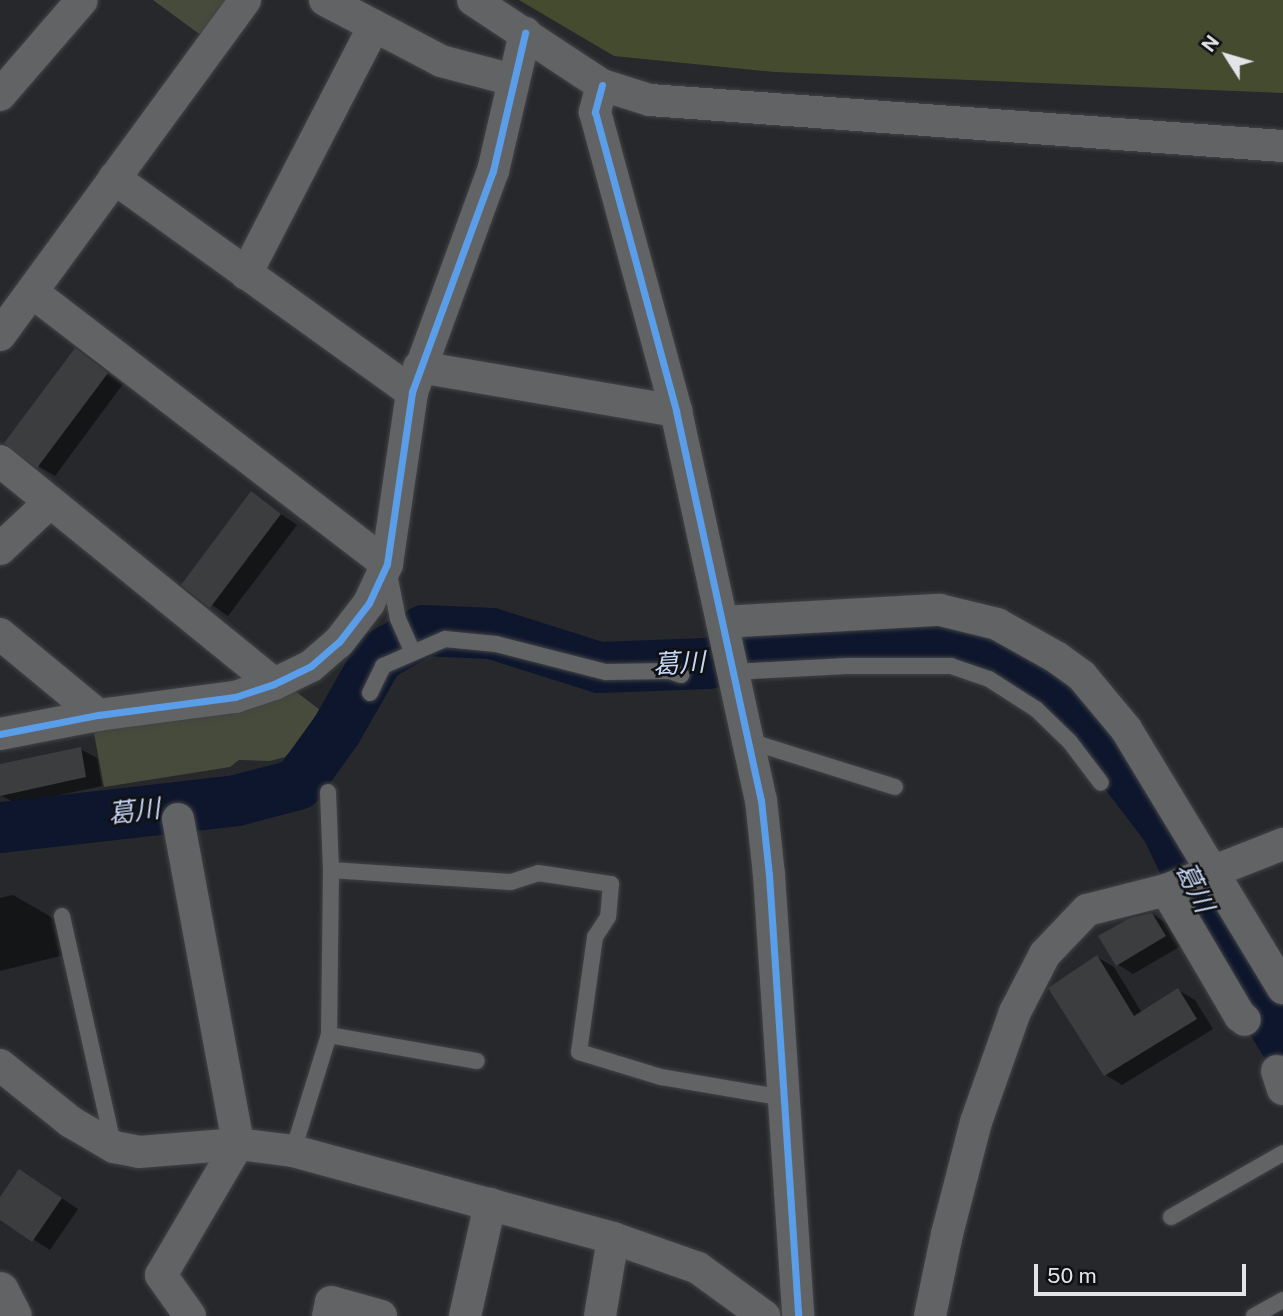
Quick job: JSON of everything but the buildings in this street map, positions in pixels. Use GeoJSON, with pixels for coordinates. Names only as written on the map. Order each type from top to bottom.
{"type":"FeatureCollection","features":[{"type":"Feature","properties":{"kind":"street"},"geometry":{"type":"LineString","coordinates":[[0,95],[82,0]]}},
{"type":"Feature","properties":{"kind":"street"},"geometry":{"type":"LineString","coordinates":[[0,335],[245,0]]}},
{"type":"Feature","properties":{"kind":"street"},"geometry":{"type":"LineString","coordinates":[[325,0],[373,28],[441,61],[513,80]]}},
{"type":"Feature","properties":{"kind":"street"},"geometry":{"type":"LineString","coordinates":[[473,0],[602,85],[650,100],[1283,146]]}},
{"type":"Feature","properties":{"kind":"street"},"geometry":{"type":"LineString","coordinates":[[247,274],[373,28]]}},
{"type":"Feature","properties":{"kind":"street"},"geometry":{"type":"LineString","coordinates":[[0,734],[98,715],[235,697],[274,684],[311,666],[339,642],[369,603],[387,564],[416,379],[493,171],[525,33]]}},
{"type":"Feature","properties":{"kind":"street"},"geometry":{"type":"LineString","coordinates":[[602,85],[595,112],[676,411],[761,800],[769,875],[798,1316]]}},
{"type":"Feature","properties":{"kind":"street"},"geometry":{"type":"LineString","coordinates":[[114,178],[247,274],[416,379],[676,411]]}},
{"type":"Feature","properties":{"kind":"street"},"geometry":{"type":"LineString","coordinates":[[32,292],[387,564]]}},
{"type":"Feature","properties":{"kind":"street"},"geometry":{"type":"LineString","coordinates":[[0,461],[274,684]]}},
{"type":"Feature","properties":{"kind":"street"},"geometry":{"type":"LineString","coordinates":[[0,549],[49,503]]}},
{"type":"Feature","properties":{"kind":"street"},"geometry":{"type":"LineString","coordinates":[[722,622],[940,610],[998,624],[1027,639],[1082,676],[1126,729],[1283,988]]}},
{"type":"Feature","properties":{"kind":"street"},"geometry":{"type":"LineString","coordinates":[[0,634],[98,715]]}},
{"type":"Feature","properties":{"kind":"street"},"geometry":{"type":"LineString","coordinates":[[178,819],[238,1144],[161,1275],[190,1316]]}},
{"type":"Feature","properties":{"kind":"street"},"geometry":{"type":"LineString","coordinates":[[930,1316],[947,1234],[976,1122],[1015,1012],[1030,978],[1045,954],[1087,910],[1166,890],[1283,844]]}},
{"type":"Feature","properties":{"kind":"street"},"geometry":{"type":"LineString","coordinates":[[1166,890],[1240,1016],[1245,1020]]}},
{"type":"Feature","properties":{"kind":"street"},"geometry":{"type":"LineString","coordinates":[[0,1065],[71,1122],[114,1147],[139,1152],[238,1144],[293,1152],[612,1238],[698,1268],[764,1316]]}},
{"type":"Feature","properties":{"kind":"street"},"geometry":{"type":"LineString","coordinates":[[465,1316],[490,1204]]}},
{"type":"Feature","properties":{"kind":"street"},"geometry":{"type":"LineString","coordinates":[[600,1316],[612,1238]]}},
{"type":"Feature","properties":{"kind":"street"},"geometry":{"type":"LineString","coordinates":[[0,1291],[13,1316]]}},
{"type":"Feature","properties":{"kind":"street"},"geometry":{"type":"LineString","coordinates":[[328,1316],[331,1302],[381,1316]]}},
{"type":"Feature","properties":{"kind":"lane"},"geometry":{"type":"LineString","coordinates":[[387,564],[398,619],[412,651]]}},
{"type":"Feature","properties":{"kind":"lane"},"geometry":{"type":"LineString","coordinates":[[370,694],[383,666],[412,651],[445,639],[467,639],[606,672],[669,671],[681,675]]}},
{"type":"Feature","properties":{"kind":"lane"},"geometry":{"type":"LineString","coordinates":[[733,670],[951,666],[989,679],[1036,709],[1070,742],[1101,783]]}},
{"type":"Feature","properties":{"kind":"lane"},"geometry":{"type":"LineString","coordinates":[[749,741],[895,787]]}},
{"type":"Feature","properties":{"kind":"lane"},"geometry":{"type":"LineString","coordinates":[[293,1152],[329,1035],[331,870],[328,792]]}},
{"type":"Feature","properties":{"kind":"lane"},"geometry":{"type":"LineString","coordinates":[[331,870],[512,882],[538,873],[611,884],[608,917],[594,937],[579,1052],[661,1077],[784,1097]]}},
{"type":"Feature","properties":{"kind":"lane"},"geometry":{"type":"LineString","coordinates":[[62,916],[114,1147]]}},
{"type":"Feature","properties":{"kind":"lane"},"geometry":{"type":"LineString","coordinates":[[329,1035],[477,1061]]}},
{"type":"Feature","properties":{"kind":"lane"},"geometry":{"type":"LineString","coordinates":[[1171,1217],[1283,1153]]}},
{"type":"Feature","properties":{"kind":"lane"},"geometry":{"type":"LineString","coordinates":[[1254,1316],[1283,1300]]}},
{"type":"Feature","properties":{"kind":"green space"},"geometry":{"type":"Polygon","coordinates":[[[153,0],[229,0],[202,36],[153,0]]]}},
{"type":"Feature","properties":{"kind":"green space"},"geometry":{"type":"Polygon","coordinates":[[[519,0],[1283,0],[1283,93],[775,72],[614,56],[519,0]]]}},
{"type":"Feature","properties":{"kind":"green space"},"geometry":{"type":"Polygon","coordinates":[[[290,687],[320,710],[308,733],[285,757],[270,761],[239,760],[230,767],[104,787],[93,728],[290,687]]]}},
{"type":"Feature","properties":{"kind":"waterway","name":"葛川"},"geometry":{"type":"LineString","coordinates":[[0,827],[236,800],[297,784],[336,730],[378,656],[424,630],[491,633],[599,667],[706,663],[788,649],[905,644],[976,651],[1026,671],[1056,693],[1108,751],[1166,827],[1211,921],[1283,1040]]}},
{"type":"Feature","properties":{"kind":"cycle path"},"geometry":{"type":"LineString","coordinates":[[0,734],[98,715],[235,697],[274,684],[311,666],[339,642],[369,603],[387,564],[412,392],[493,171],[525,33]]}},
{"type":"Feature","properties":{"kind":"cycle path"},"geometry":{"type":"LineString","coordinates":[[602,85],[595,112],[676,411],[761,800],[769,875],[798,1316]]}}]}
